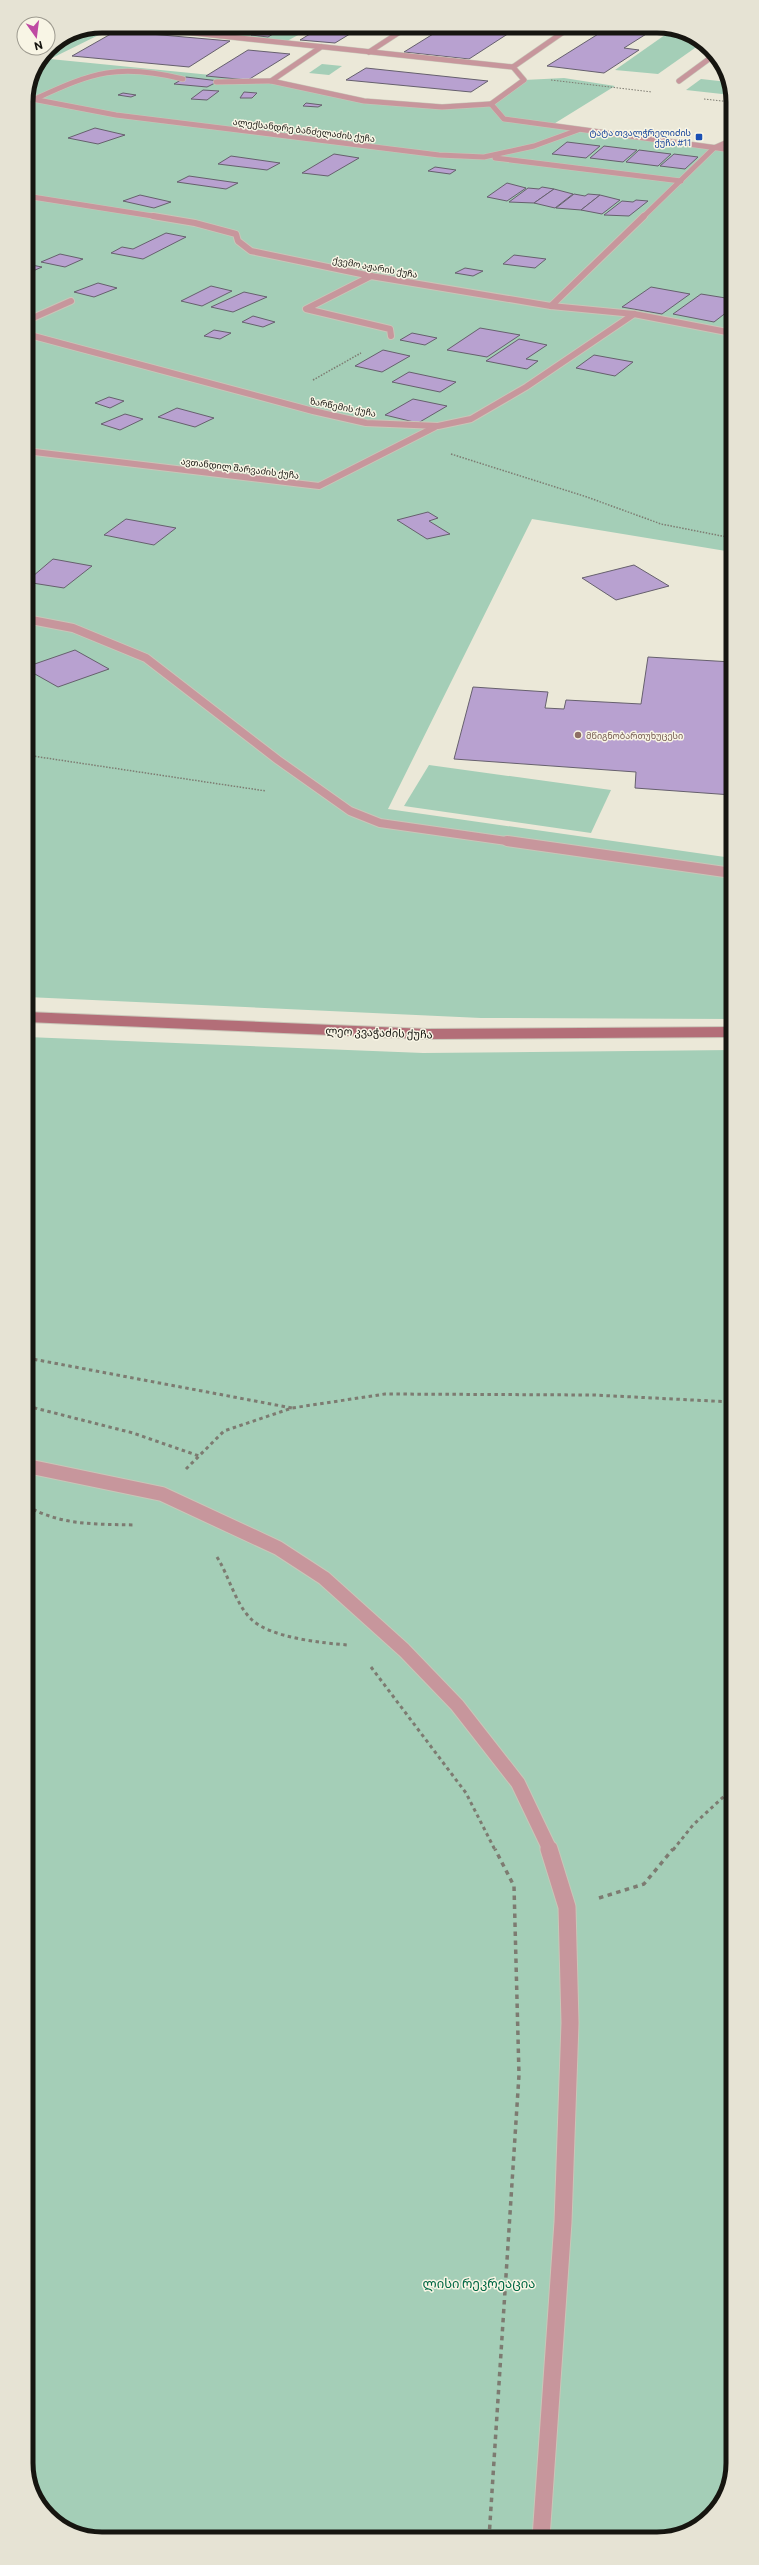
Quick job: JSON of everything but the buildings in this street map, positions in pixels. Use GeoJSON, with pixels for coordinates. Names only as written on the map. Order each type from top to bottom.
{"type":"FeatureCollection","features":[{"type":"Feature","properties":{"kind":"main road","name":"ლეო კვაჭაძის ქუჩა"},"geometry":{"type":"LineString","coordinates":[[33,1017],[427,1034],[726,1032]]}},
{"type":"Feature","properties":{"kind":"street"},"geometry":{"type":"LineString","coordinates":[[193,33],[513,67],[562,33]]}},
{"type":"Feature","properties":{"kind":"street"},"geometry":{"type":"LineString","coordinates":[[369,52],[398,33]]}},
{"type":"Feature","properties":{"kind":"street"},"geometry":{"type":"LineString","coordinates":[[271,81],[321,47]]}},
{"type":"Feature","properties":{"kind":"street"},"geometry":{"type":"LineString","coordinates":[[678,81],[710,58]]}},
{"type":"Feature","properties":{"kind":"street"},"geometry":{"type":"LineString","coordinates":[[216,82],[271,81],[364,101],[442,107],[491,104],[524,80],[513,67]]}},
{"type":"Feature","properties":{"kind":"street"},"geometry":{"type":"LineString","coordinates":[[35,99],[103,72],[131,71],[160,73],[183,79]]}},
{"type":"Feature","properties":{"kind":"street","name":"ალექსანდრე ბანძელაძის ქუჩა"},"geometry":{"type":"LineString","coordinates":[[35,99],[116,116],[440,156],[484,157],[534,146],[578,130]]}},
{"type":"Feature","properties":{"kind":"street"},"geometry":{"type":"LineString","coordinates":[[491,104],[504,119],[726,149]]}},
{"type":"Feature","properties":{"kind":"street"},"geometry":{"type":"LineString","coordinates":[[551,306],[714,148],[726,143]]}},
{"type":"Feature","properties":{"kind":"street"},"geometry":{"type":"LineString","coordinates":[[484,157],[681,181]]}},
{"type":"Feature","properties":{"kind":"street","name":"ქვემო აჟარის ქუჩა"},"geometry":{"type":"LineString","coordinates":[[34,198],[195,223],[236,234],[238,241],[251,251],[371,276],[551,306],[634,314],[726,332]]}},
{"type":"Feature","properties":{"kind":"street"},"geometry":{"type":"LineString","coordinates":[[371,276],[306,308],[390,330],[391,336]]}},
{"type":"Feature","properties":{"kind":"street"},"geometry":{"type":"LineString","coordinates":[[33,318],[71,301]]}},
{"type":"Feature","properties":{"kind":"street","name":"ზარწემის ქუჩა"},"geometry":{"type":"LineString","coordinates":[[33,336],[276,401],[366,422],[403,426],[438,426],[471,418],[526,387],[634,314]]}},
{"type":"Feature","properties":{"kind":"street","name":"ავთანდილ შარვაძის ქუჩა"},"geometry":{"type":"LineString","coordinates":[[33,452],[319,486],[438,426]]}},
{"type":"Feature","properties":{"kind":"street"},"geometry":{"type":"LineString","coordinates":[[33,620],[73,628],[146,658],[278,760],[350,811],[380,823],[726,872]]}},
{"type":"Feature","properties":{"kind":"street"},"geometry":{"type":"LineString","coordinates":[[33,1467],[162,1494],[278,1548],[324,1578],[394,1642],[457,1705],[518,1783],[548,1844],[567,1907],[570,2023],[563,2222],[541,2532]]}},
{"type":"Feature","properties":{"kind":"path"},"geometry":{"type":"LineString","coordinates":[[524,80],[567,81],[656,93]]}},
{"type":"Feature","properties":{"kind":"path"},"geometry":{"type":"LineString","coordinates":[[701,99],[726,101]]}},
{"type":"Feature","properties":{"kind":"path"},"geometry":{"type":"LineString","coordinates":[[276,401],[391,336]]}},
{"type":"Feature","properties":{"kind":"path"},"geometry":{"type":"LineString","coordinates":[[409,441],[587,497],[661,524],[726,537]]}},
{"type":"Feature","properties":{"kind":"path"},"geometry":{"type":"LineString","coordinates":[[33,756],[274,793]]}},
{"type":"Feature","properties":{"kind":"path"},"geometry":{"type":"LineString","coordinates":[[33,1359],[292,1408]]}},
{"type":"Feature","properties":{"kind":"path"},"geometry":{"type":"LineString","coordinates":[[162,1494],[224,1431],[292,1408],[385,1394],[594,1395],[726,1402]]}},
{"type":"Feature","properties":{"kind":"path"},"geometry":{"type":"LineString","coordinates":[[33,1408],[133,1433],[199,1456]]}},
{"type":"Feature","properties":{"kind":"path"},"geometry":{"type":"LineString","coordinates":[[33,1511],[40,1516],[62,1522],[91,1526],[142,1525]]}},
{"type":"Feature","properties":{"kind":"path"},"geometry":{"type":"LineString","coordinates":[[214,1552],[227,1571],[233,1591],[250,1618],[279,1635],[312,1642],[355,1646],[394,1642]]}},
{"type":"Feature","properties":{"kind":"path"},"geometry":{"type":"LineString","coordinates":[[369,1665],[466,1793],[514,1886],[519,2075],[489,2532]]}},
{"type":"Feature","properties":{"kind":"path"},"geometry":{"type":"LineString","coordinates":[[567,1907],[644,1884],[694,1825],[726,1795]]}},
{"type":"Feature","properties":{"kind":"green space"},"geometry":{"type":"Polygon","coordinates":[[[103,33],[50,59],[271,81],[364,101],[442,107],[491,104],[524,80],[564,78],[615,86],[552,125],[726,149],[726,551],[532,519],[388,809],[726,857],[726,1019],[481,1018],[33,997],[33,102],[34,89],[38,76],[51,56],[56,56],[56,51],[64,45],[76,38],[89,34],[103,33]]]}},
{"type":"Feature","properties":{"kind":"green space"},"geometry":{"type":"Polygon","coordinates":[[[218,33],[302,33],[287,41],[218,33]]]}},
{"type":"Feature","properties":{"kind":"green space"},"geometry":{"type":"Polygon","coordinates":[[[667,34],[683,38],[697,46],[658,74],[615,70],[667,34]]]}},
{"type":"Feature","properties":{"kind":"green space"},"geometry":{"type":"Polygon","coordinates":[[[322,64],[342,66],[329,75],[309,73],[322,64]]]}},
{"type":"Feature","properties":{"kind":"green space"},"geometry":{"type":"Polygon","coordinates":[[[701,79],[723,81],[725,94],[686,90],[701,79]]]}},
{"type":"Feature","properties":{"kind":"green space"},"geometry":{"type":"Polygon","coordinates":[[[429,765],[611,790],[591,833],[404,806],[429,765]]]}},
{"type":"Feature","properties":{"kind":"green space","name":"ლისი რეკრეაცია"},"geometry":{"type":"Polygon","coordinates":[[[33,1037],[423,1053],[726,1050],[725,2476],[721,2489],[714,2501],[699,2518],[683,2527],[670,2531],[89,2531],[68,2523],[50,2508],[38,2489],[34,2476],[33,2463],[33,1037]]]}},
{"type":"Feature","properties":{"kind":"place","name":"ტატა თვალჭრელიძის ქუჩა #11"},"geometry":{"type":"Point","coordinates":[699,137]}},
{"type":"Feature","properties":{"kind":"place","name":"მწიგნობართუხუცესი"},"geometry":{"type":"Point","coordinates":[578,735]}}]}
